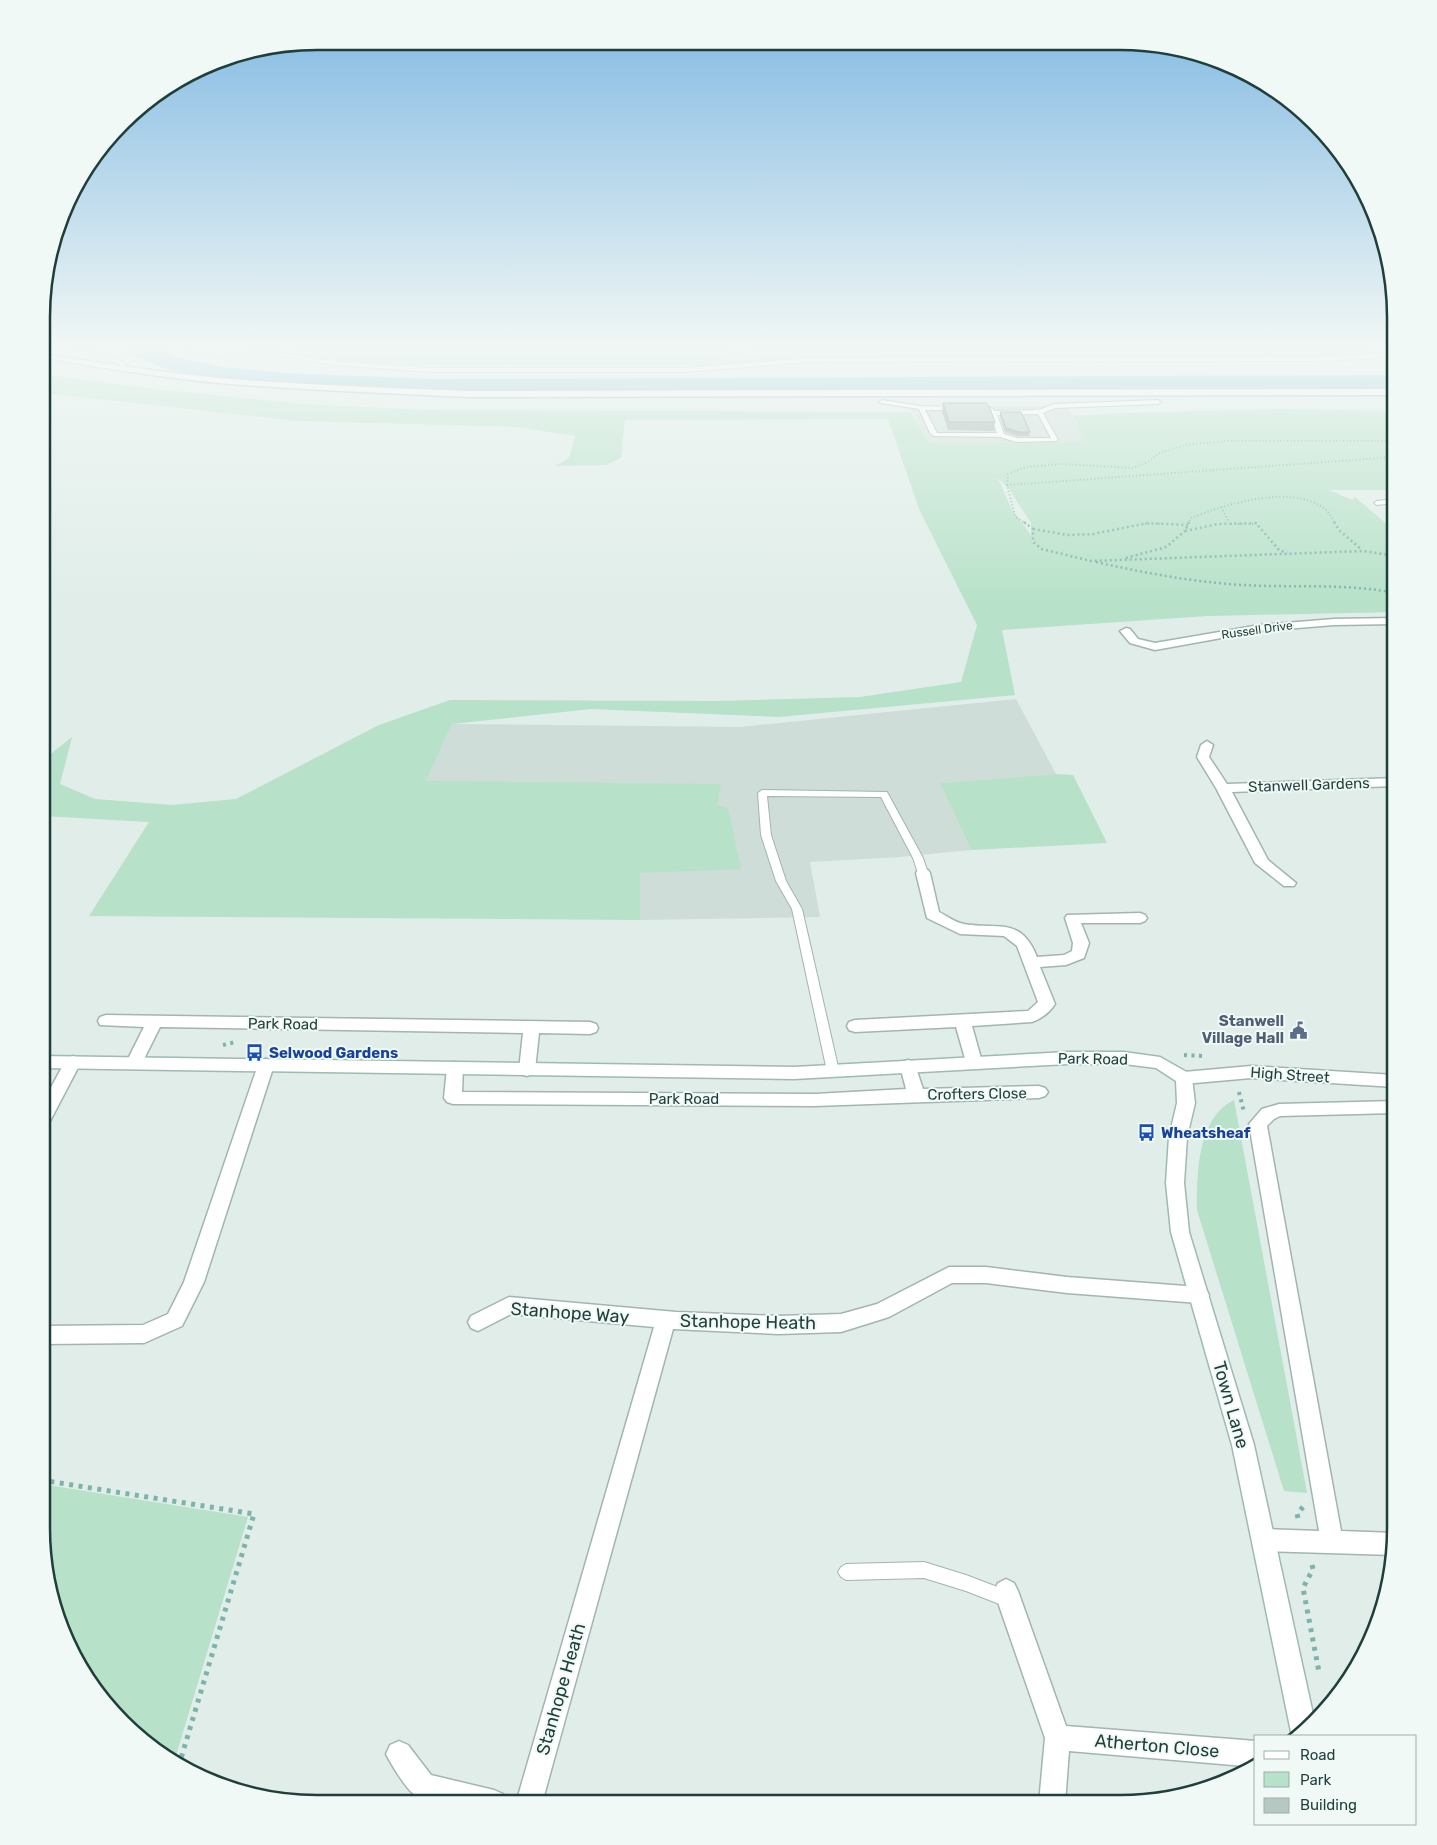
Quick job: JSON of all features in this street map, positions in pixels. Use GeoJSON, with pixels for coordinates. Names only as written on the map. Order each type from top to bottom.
{"type":"FeatureCollection","features":[{"type":"Feature","properties":{"kind":"street","name":"Russell Drive"},"geometry":{"type":"LineString","coordinates":[[1126,631],[1134,641],[1155,647],[1260,628],[1334,622],[1387,621]]}},
{"type":"Feature","properties":{"kind":"street","name":"Stanwell Gardens"},"geometry":{"type":"LineString","coordinates":[[1207,745],[1204,757],[1223,788],[1262,863],[1289,882]]}},
{"type":"Feature","properties":{"kind":"street","name":"Stanwell Gardens"},"geometry":{"type":"LineString","coordinates":[[1223,788],[1387,782]]}},
{"type":"Feature","properties":{"kind":"street"},"geometry":{"type":"LineString","coordinates":[[855,1026],[1032,1016],[1047,1004],[1024,944],[1008,931],[960,929],[932,915],[923,873]]}},
{"type":"Feature","properties":{"kind":"street"},"geometry":{"type":"LineString","coordinates":[[1030,962],[1066,960],[1079,954],[1081,943],[1072,918],[1140,918]]}},
{"type":"Feature","properties":{"kind":"street","name":"Park Road"},"geometry":{"type":"LineString","coordinates":[[106,1021],[590,1028]]}},
{"type":"Feature","properties":{"kind":"street"},"geometry":{"type":"LineString","coordinates":[[963,1021],[974,1062]]}},
{"type":"Feature","properties":{"kind":"street"},"geometry":{"type":"LineString","coordinates":[[134,1064],[155,1022]]}},
{"type":"Feature","properties":{"kind":"street"},"geometry":{"type":"LineString","coordinates":[[527,1070],[532,1027]]}},
{"type":"Feature","properties":{"kind":"street","name":"Park Road"},"geometry":{"type":"LineString","coordinates":[[50,1062],[775,1072],[833,1071],[1068,1058],[1124,1058],[1160,1063],[1184,1078]]}},
{"type":"Feature","properties":{"kind":"street"},"geometry":{"type":"LineString","coordinates":[[50,1093],[73,1062]]}},
{"type":"Feature","properties":{"kind":"street"},"geometry":{"type":"LineString","coordinates":[[50,1335],[144,1334],[175,1320],[194,1282],[266,1065]]}},
{"type":"Feature","properties":{"kind":"street"},"geometry":{"type":"LineString","coordinates":[[908,1066],[916,1095]]}},
{"type":"Feature","properties":{"kind":"street","name":"Park Road"},"geometry":{"type":"LineString","coordinates":[[455,1068],[453,1098],[815,1100],[916,1095]]}},
{"type":"Feature","properties":{"kind":"street","name":"High Street"},"geometry":{"type":"LineString","coordinates":[[1184,1078],[1251,1072],[1387,1081]]}},
{"type":"Feature","properties":{"kind":"street","name":"Town Lane"},"geometry":{"type":"LineString","coordinates":[[1184,1078],[1186,1103],[1178,1137],[1175,1184],[1180,1232],[1243,1445],[1302,1723]]}},
{"type":"Feature","properties":{"kind":"street","name":"Crofters Close"},"geometry":{"type":"LineString","coordinates":[[916,1095],[1039,1092]]}},
{"type":"Feature","properties":{"kind":"street"},"geometry":{"type":"LineString","coordinates":[[1332,1543],[1258,1124],[1268,1114],[1279,1110],[1387,1107]]}},
{"type":"Feature","properties":{"kind":"street","name":"Stanhope Heath"},"geometry":{"type":"LineString","coordinates":[[531,1795],[666,1320],[778,1324],[841,1323],[882,1311],[949,1275],[986,1275],[1067,1285],[1199,1295]]}},
{"type":"Feature","properties":{"kind":"street","name":"Stanhope Way"},"geometry":{"type":"LineString","coordinates":[[478,1322],[509,1305],[666,1320]]}},
{"type":"Feature","properties":{"kind":"street"},"geometry":{"type":"LineString","coordinates":[[1264,1540],[1386,1544]]}},
{"type":"Feature","properties":{"kind":"street"},"geometry":{"type":"LineString","coordinates":[[1008,1596],[1058,1738],[1053,1795]]}},
{"type":"Feature","properties":{"kind":"street","name":"Atherton Close"},"geometry":{"type":"LineString","coordinates":[[1058,1738],[1254,1754]]}},
{"type":"Feature","properties":{"kind":"street"},"geometry":{"type":"LineString","coordinates":[[400,1754],[422,1786],[460,1795]]}},
{"type":"Feature","properties":{"kind":"lane"},"geometry":{"type":"LineString","coordinates":[[1001,435],[1016,440],[1055,440],[1052,435]]}},
{"type":"Feature","properties":{"kind":"lane"},"geometry":{"type":"LineString","coordinates":[[1377,503],[1387,502]]}},
{"type":"Feature","properties":{"kind":"lane"},"geometry":{"type":"LineString","coordinates":[[833,1071],[797,910],[781,881],[766,835],[762,793],[884,794],[918,858],[923,873]]}},
{"type":"Feature","properties":{"kind":"lane"},"geometry":{"type":"LineString","coordinates":[[846,1572],[924,1570],[1008,1596]]}},
{"type":"Feature","properties":{"kind":"path"},"geometry":{"type":"LineString","coordinates":[[1188,525],[1148,524],[1067,535],[1033,529],[1015,516],[1007,485],[1008,474],[1026,466],[1062,464],[1133,468],[1148,462],[1159,453],[1185,445],[1228,441],[1387,441]]}},
{"type":"Feature","properties":{"kind":"path"},"geometry":{"type":"LineString","coordinates":[[1007,485],[1387,458]]}},
{"type":"Feature","properties":{"kind":"path"},"geometry":{"type":"LineString","coordinates":[[1116,560],[1154,552],[1178,541],[1191,518],[1221,507],[1272,498],[1298,498],[1315,502],[1324,508],[1339,529],[1362,551]]}},
{"type":"Feature","properties":{"kind":"path"},"geometry":{"type":"LineString","coordinates":[[1221,507],[1230,523]]}},
{"type":"Feature","properties":{"kind":"path"},"geometry":{"type":"LineString","coordinates":[[1185,531],[1230,523],[1256,523],[1279,550],[1284,553],[1297,554]]}},
{"type":"Feature","properties":{"kind":"path"},"geometry":{"type":"LineString","coordinates":[[1033,529],[1033,542],[1042,549],[1166,578],[1223,585],[1352,586],[1387,592]]}},
{"type":"Feature","properties":{"kind":"path"},"geometry":{"type":"LineString","coordinates":[[1091,561],[1362,551],[1387,554]]}},
{"type":"Feature","properties":{"kind":"path"},"geometry":{"type":"LineString","coordinates":[[50,1481],[254,1514],[181,1757]]}},
{"type":"Feature","properties":{"kind":"path"},"geometry":{"type":"LineString","coordinates":[[1313,1569],[1303,1588],[1320,1682]]}},
{"type":"Feature","properties":{"kind":"shaded area"},"geometry":{"type":"Polygon","coordinates":[[[926,435],[1081,435],[1084,442],[930,443],[926,435]]]}},
{"type":"Feature","properties":{"kind":"shaded area"},"geometry":{"type":"Polygon","coordinates":[[[1016,699],[1056,774],[940,783],[971,850],[900,857],[810,862],[820,917],[640,920],[640,873],[426,781],[452,724],[740,727],[1016,699]]]}},
{"type":"Feature","properties":{"kind":"green space"},"geometry":{"type":"Polygon","coordinates":[[[569,435],[623,435],[621,458],[606,465],[555,466],[569,458],[575,436],[569,435]]]}},
{"type":"Feature","properties":{"kind":"green space"},"geometry":{"type":"Polygon","coordinates":[[[894,435],[925,435],[930,443],[1083,442],[1080,435],[1387,435],[1387,490],[1329,490],[1352,500],[1355,497],[1387,524],[1387,612],[1207,616],[1002,630],[1015,695],[779,717],[591,709],[452,724],[426,781],[721,784],[717,805],[728,808],[741,869],[640,873],[640,920],[89,916],[149,822],[50,816],[50,754],[72,737],[60,784],[95,799],[172,805],[236,799],[379,725],[450,700],[717,701],[860,697],[961,682],[977,625],[919,509],[894,435]],[[998,478],[1011,508],[1031,535],[1031,523],[1009,489],[998,478]]]}},
{"type":"Feature","properties":{"kind":"green space"},"geometry":{"type":"Polygon","coordinates":[[[1056,774],[1073,775],[1107,843],[971,850],[940,783],[1056,774]]]}},
{"type":"Feature","properties":{"kind":"green space"},"geometry":{"type":"Polygon","coordinates":[[[1234,1100],[1307,1493],[1284,1491],[1197,1210],[1199,1164],[1206,1133],[1222,1108],[1234,1100]]]}},
{"type":"Feature","properties":{"kind":"green space"},"geometry":{"type":"Polygon","coordinates":[[[50,1485],[248,1517],[176,1754],[141,1729],[116,1704],[95,1676],[70,1630],[59,1597],[52,1563],[50,1485]]]}},
{"type":"Feature","properties":{"kind":"place","name":"Stanwell Village Hall"},"geometry":{"type":"Point","coordinates":[1298,1030]}},
{"type":"Feature","properties":{"kind":"place","name":"Selwood Gardens"},"geometry":{"type":"Point","coordinates":[255,1053]}},
{"type":"Feature","properties":{"kind":"place","name":"Wheatsheaf"},"geometry":{"type":"Point","coordinates":[1147,1133]}}]}
